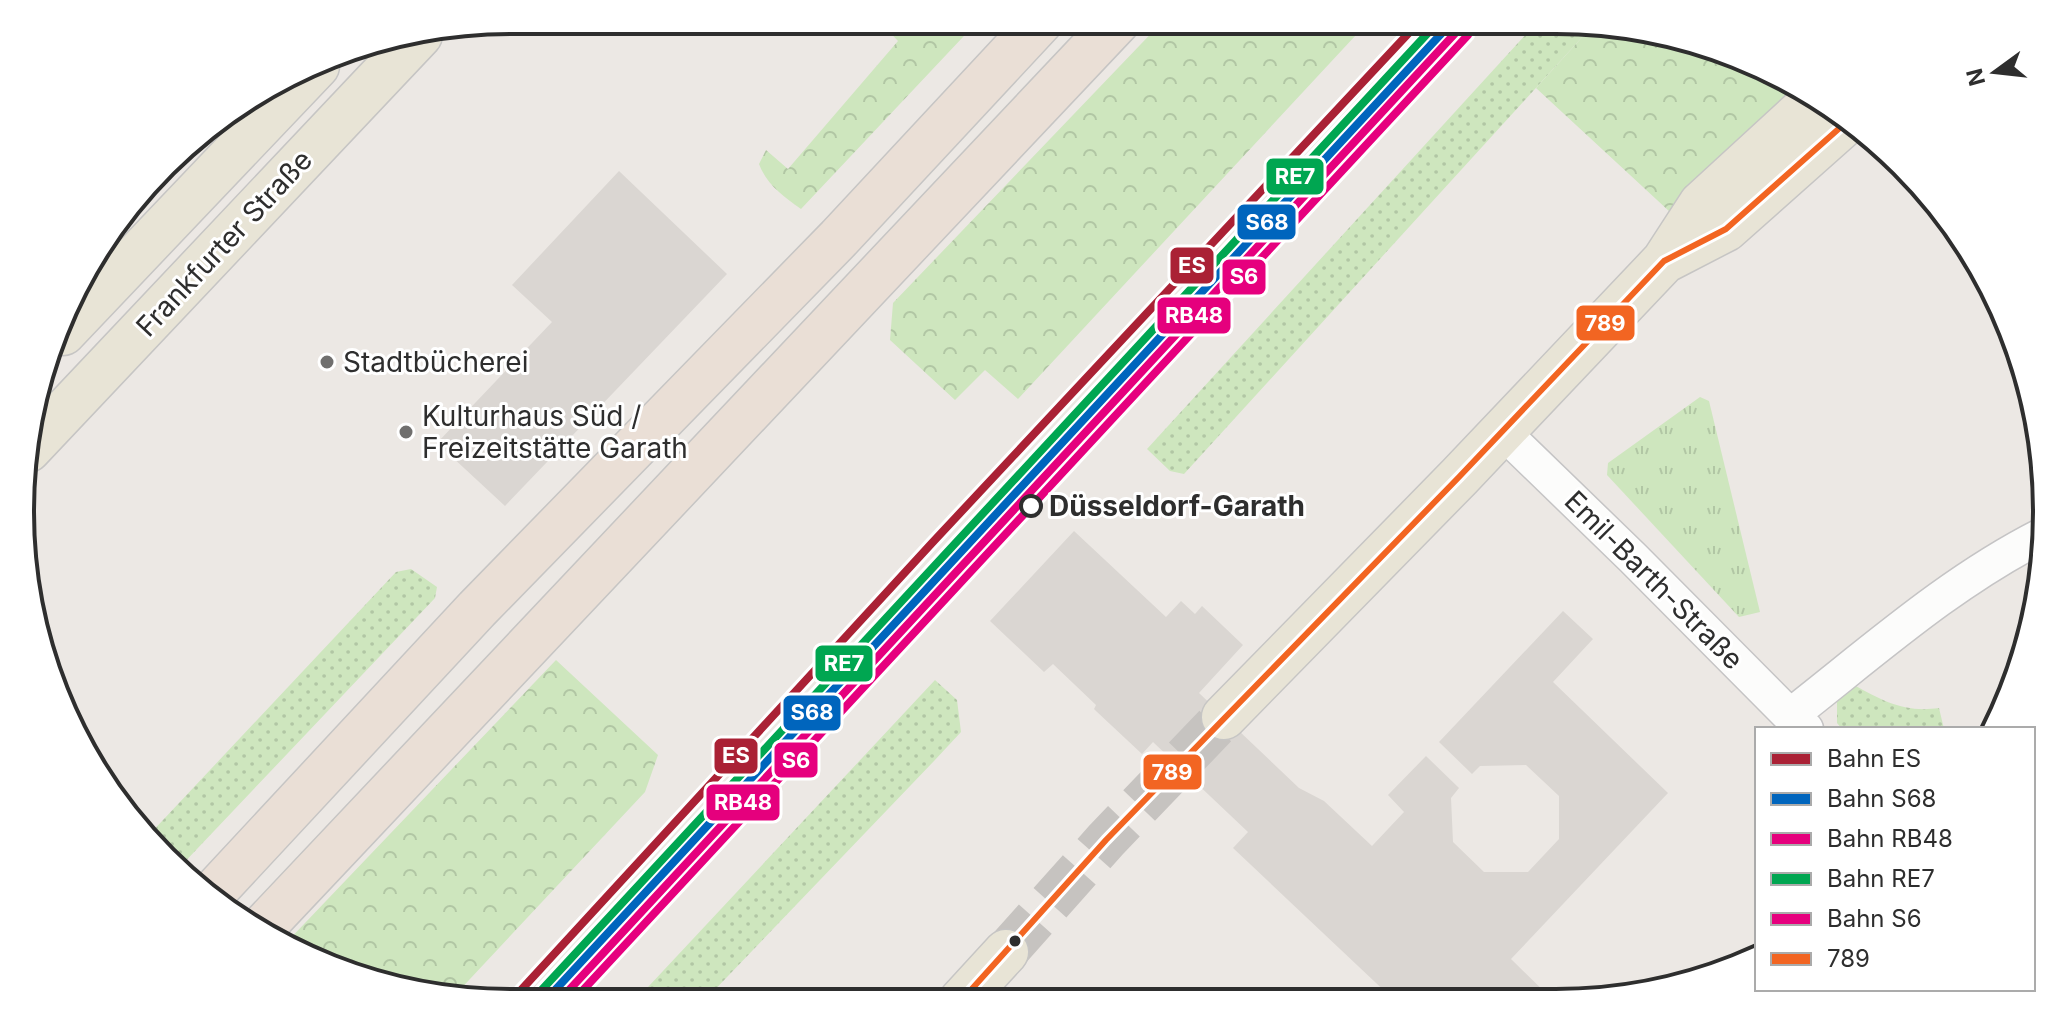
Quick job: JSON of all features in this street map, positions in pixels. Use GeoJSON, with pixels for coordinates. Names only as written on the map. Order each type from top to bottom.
{"type":"FeatureCollection","features":[{"type":"Feature","properties":{"kind":"highway"},"geometry":{"type":"LineString","coordinates":[[218,888],[477,609],[839,238],[1029,34]]}},
{"type":"Feature","properties":{"kind":"highway"},"geometry":{"type":"LineString","coordinates":[[268,922],[1106,34]]}},
{"type":"Feature","properties":{"kind":"main road","name":"Frankfurter Straße"},"geometry":{"type":"LineString","coordinates":[[40,437],[411,45]]}},
{"type":"Feature","properties":{"kind":"main road","name":"Frankfurter Straße"},"geometry":{"type":"LineString","coordinates":[[73,323],[301,82]]}},
{"type":"Feature","properties":{"kind":"main road"},"geometry":{"type":"LineString","coordinates":[[1224,717],[1392,547],[1664,261],[1701,204],[1808,106]]}},
{"type":"Feature","properties":{"kind":"main road"},"geometry":{"type":"LineString","coordinates":[[1664,261],[1726,229],[1840,128]]}},
{"type":"Feature","properties":{"kind":"main road"},"geometry":{"type":"LineString","coordinates":[[972,989],[1006,952]]}},
{"type":"Feature","properties":{"kind":"street","name":"Emil-Barth-Straße"},"geometry":{"type":"LineString","coordinates":[[1502,431],[1798,723]]}},
{"type":"Feature","properties":{"kind":"street"},"geometry":{"type":"LineString","coordinates":[[1798,723],[1949,592],[2000,557],[2032,541]]}},
{"type":"Feature","properties":{"kind":"green space"},"geometry":{"type":"Polygon","coordinates":[[[891,34],[966,34],[801,209],[782,195],[762,171],[759,164],[766,150],[788,169],[898,41],[891,34]]]}},
{"type":"Feature","properties":{"kind":"green space"},"geometry":{"type":"Polygon","coordinates":[[[1151,34],[1357,34],[1018,399],[985,370],[955,400],[890,340],[893,303],[1151,34]]]}},
{"type":"Feature","properties":{"kind":"green space"},"geometry":{"type":"Polygon","coordinates":[[[1526,34],[1584,35],[1184,474],[1170,471],[1147,449],[1526,34]]]}},
{"type":"Feature","properties":{"kind":"green space"},"geometry":{"type":"Polygon","coordinates":[[[1584,35],[1679,50],[1738,70],[1790,96],[1670,212],[1536,88],[1584,35]]]}},
{"type":"Feature","properties":{"kind":"green space"},"geometry":{"type":"Polygon","coordinates":[[[1700,397],[1709,401],[1760,612],[1739,617],[1607,475],[1608,463],[1700,397]]]}},
{"type":"Feature","properties":{"kind":"green space"},"geometry":{"type":"Polygon","coordinates":[[[411,569],[437,587],[435,598],[186,861],[155,829],[396,572],[411,569]]]}},
{"type":"Feature","properties":{"kind":"green space"},"geometry":{"type":"Polygon","coordinates":[[[556,660],[658,755],[645,792],[463,986],[388,973],[329,953],[293,936],[556,660]]]}},
{"type":"Feature","properties":{"kind":"green space"},"geometry":{"type":"Polygon","coordinates":[[[935,680],[957,700],[961,732],[716,989],[646,989],[935,680]]]}},
{"type":"Feature","properties":{"kind":"green space"},"geometry":{"type":"Polygon","coordinates":[[[1854,685],[1885,701],[1905,707],[1939,708],[1944,727],[1840,727],[1837,723],[1837,702],[1854,685]]]}},
{"type":"Feature","properties":{"kind":"shaded area"},"geometry":{"type":"Polygon","coordinates":[[[619,171],[727,274],[505,506],[437,443],[552,322],[512,285],[619,171]]]}},
{"type":"Feature","properties":{"kind":"shaded area"},"geometry":{"type":"Polygon","coordinates":[[[1074,531],[1166,617],[1181,601],[1195,614],[1202,606],[1243,645],[1199,693],[1299,788],[1324,801],[1372,846],[1404,812],[1388,795],[1426,756],[1459,788],[1451,798],[1453,842],[1484,872],[1528,872],[1559,839],[1559,796],[1526,765],[1480,766],[1472,774],[1439,742],[1563,611],[1593,639],[1553,682],[1668,793],[1511,959],[1542,989],[1382,989],[1233,848],[1248,832],[1153,742],[1142,754],[1094,709],[1096,705],[1053,664],[1044,672],[990,621],[1074,531]]]}},
{"type":"Feature","properties":{"kind":"tunnel"},"geometry":{"type":"LineString","coordinates":[[1006,952],[1106,840],[1224,717]]}},
{"type":"Feature","properties":{"kind":"rail line","name":"ES"},"geometry":{"type":"LineString","coordinates":[[522,989],[932,543],[1408,34]]}},
{"type":"Feature","properties":{"kind":"rail line","name":"RE7"},"geometry":{"type":"LineString","coordinates":[[543,989],[1427,34]]}},
{"type":"Feature","properties":{"kind":"rail line","name":"S68"},"geometry":{"type":"LineString","coordinates":[[556,989],[1441,34]]}},
{"type":"Feature","properties":{"kind":"rail line","name":"RB48"},"geometry":{"type":"LineString","coordinates":[[570,989],[1454,34]]}},
{"type":"Feature","properties":{"kind":"rail line","name":"S6"},"geometry":{"type":"LineString","coordinates":[[584,989],[1468,35]]}},
{"type":"Feature","properties":{"kind":"transit line","name":"789"},"geometry":{"type":"LineString","coordinates":[[972,989],[1106,840],[1664,261],[1726,229],[1840,128]]}},
{"type":"Feature","properties":{"kind":"place","name":"Stadtbücherei"},"geometry":{"type":"Point","coordinates":[327,362]}},
{"type":"Feature","properties":{"kind":"place","name":"Kulturhaus Süd / Freizeitstätte Garath"},"geometry":{"type":"Point","coordinates":[406,432]}},
{"type":"Feature","properties":{"kind":"place","name":"Düsseldorf-Garath"},"geometry":{"type":"Point","coordinates":[1031,506]}}]}
